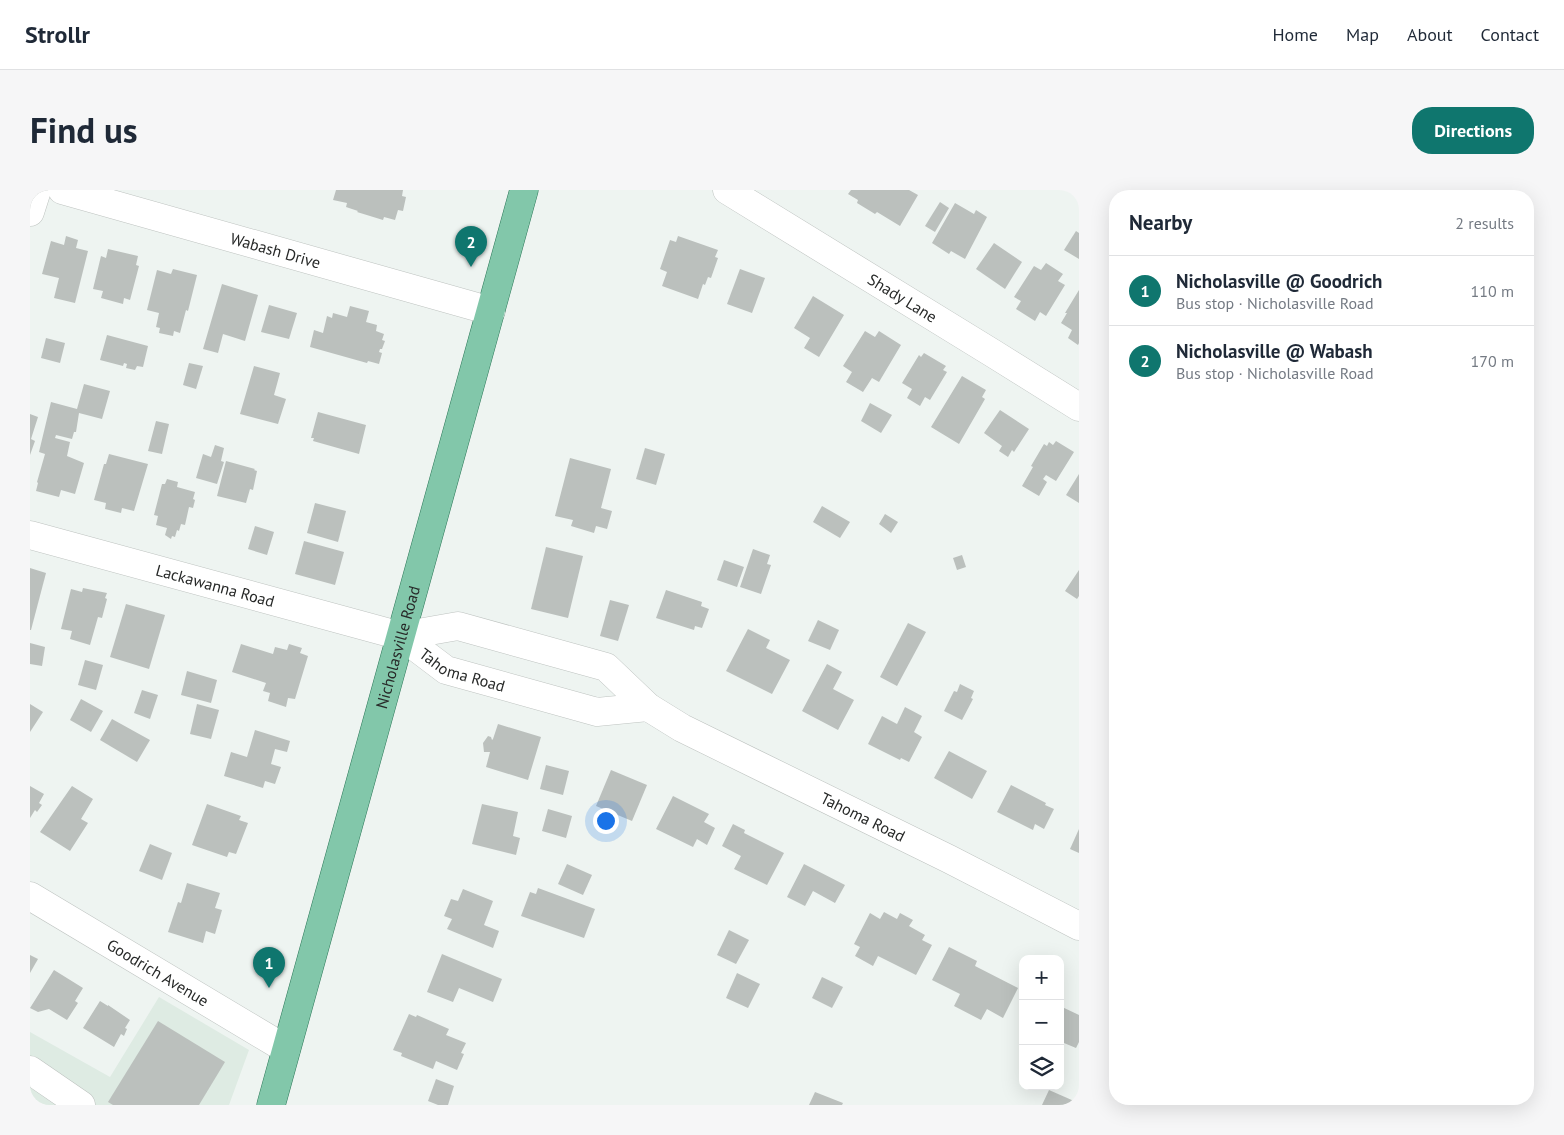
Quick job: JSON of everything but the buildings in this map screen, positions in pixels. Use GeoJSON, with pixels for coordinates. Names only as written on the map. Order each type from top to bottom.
{"type":"FeatureCollection","features":[{"type":"Feature","properties":{"kind":"main road","name":"Nicholasville Road"},"geometry":{"type":"LineString","coordinates":[[271,1105],[524,190]]}},
{"type":"Feature","properties":{"kind":"street"},"geometry":{"type":"LineString","coordinates":[[30,212],[37,190]]}},
{"type":"Feature","properties":{"kind":"street","name":"Wabash Drive"},"geometry":{"type":"LineString","coordinates":[[62,190],[491,311]]}},
{"type":"Feature","properties":{"kind":"street","name":"Shady Lane"},"geometry":{"type":"LineString","coordinates":[[727,190],[1079,408]]}},
{"type":"Feature","properties":{"kind":"street","name":"Lackawanna Road"},"geometry":{"type":"LineString","coordinates":[[30,535],[400,636]]}},
{"type":"Feature","properties":{"kind":"street","name":"Tahoma Road"},"geometry":{"type":"LineString","coordinates":[[400,636],[458,626],[606,667],[648,707],[682,728],[949,859],[1079,926]]}},
{"type":"Feature","properties":{"kind":"street","name":"Tahoma Road"},"geometry":{"type":"LineString","coordinates":[[400,636],[446,670],[597,712],[648,707]]}},
{"type":"Feature","properties":{"kind":"street","name":"Goodrich Avenue"},"geometry":{"type":"LineString","coordinates":[[30,896],[286,1049]]}},
{"type":"Feature","properties":{"kind":"street"},"geometry":{"type":"LineString","coordinates":[[30,1070],[81,1105]]}},
{"type":"Feature","properties":{"kind":"shaded area"},"geometry":{"type":"Polygon","coordinates":[[[159,997],[249,1050],[229,1105],[30,1105],[30,1032],[110,1077],[159,997]]]}},
{"type":"Feature","properties":{"kind":"place","name":"Nicholasville @ Wabash"},"geometry":{"type":"Point","coordinates":[471,267]}},
{"type":"Feature","properties":{"kind":"place","name":"Nicholasville @ Goodrich"},"geometry":{"type":"Point","coordinates":[269,988]}}]}
